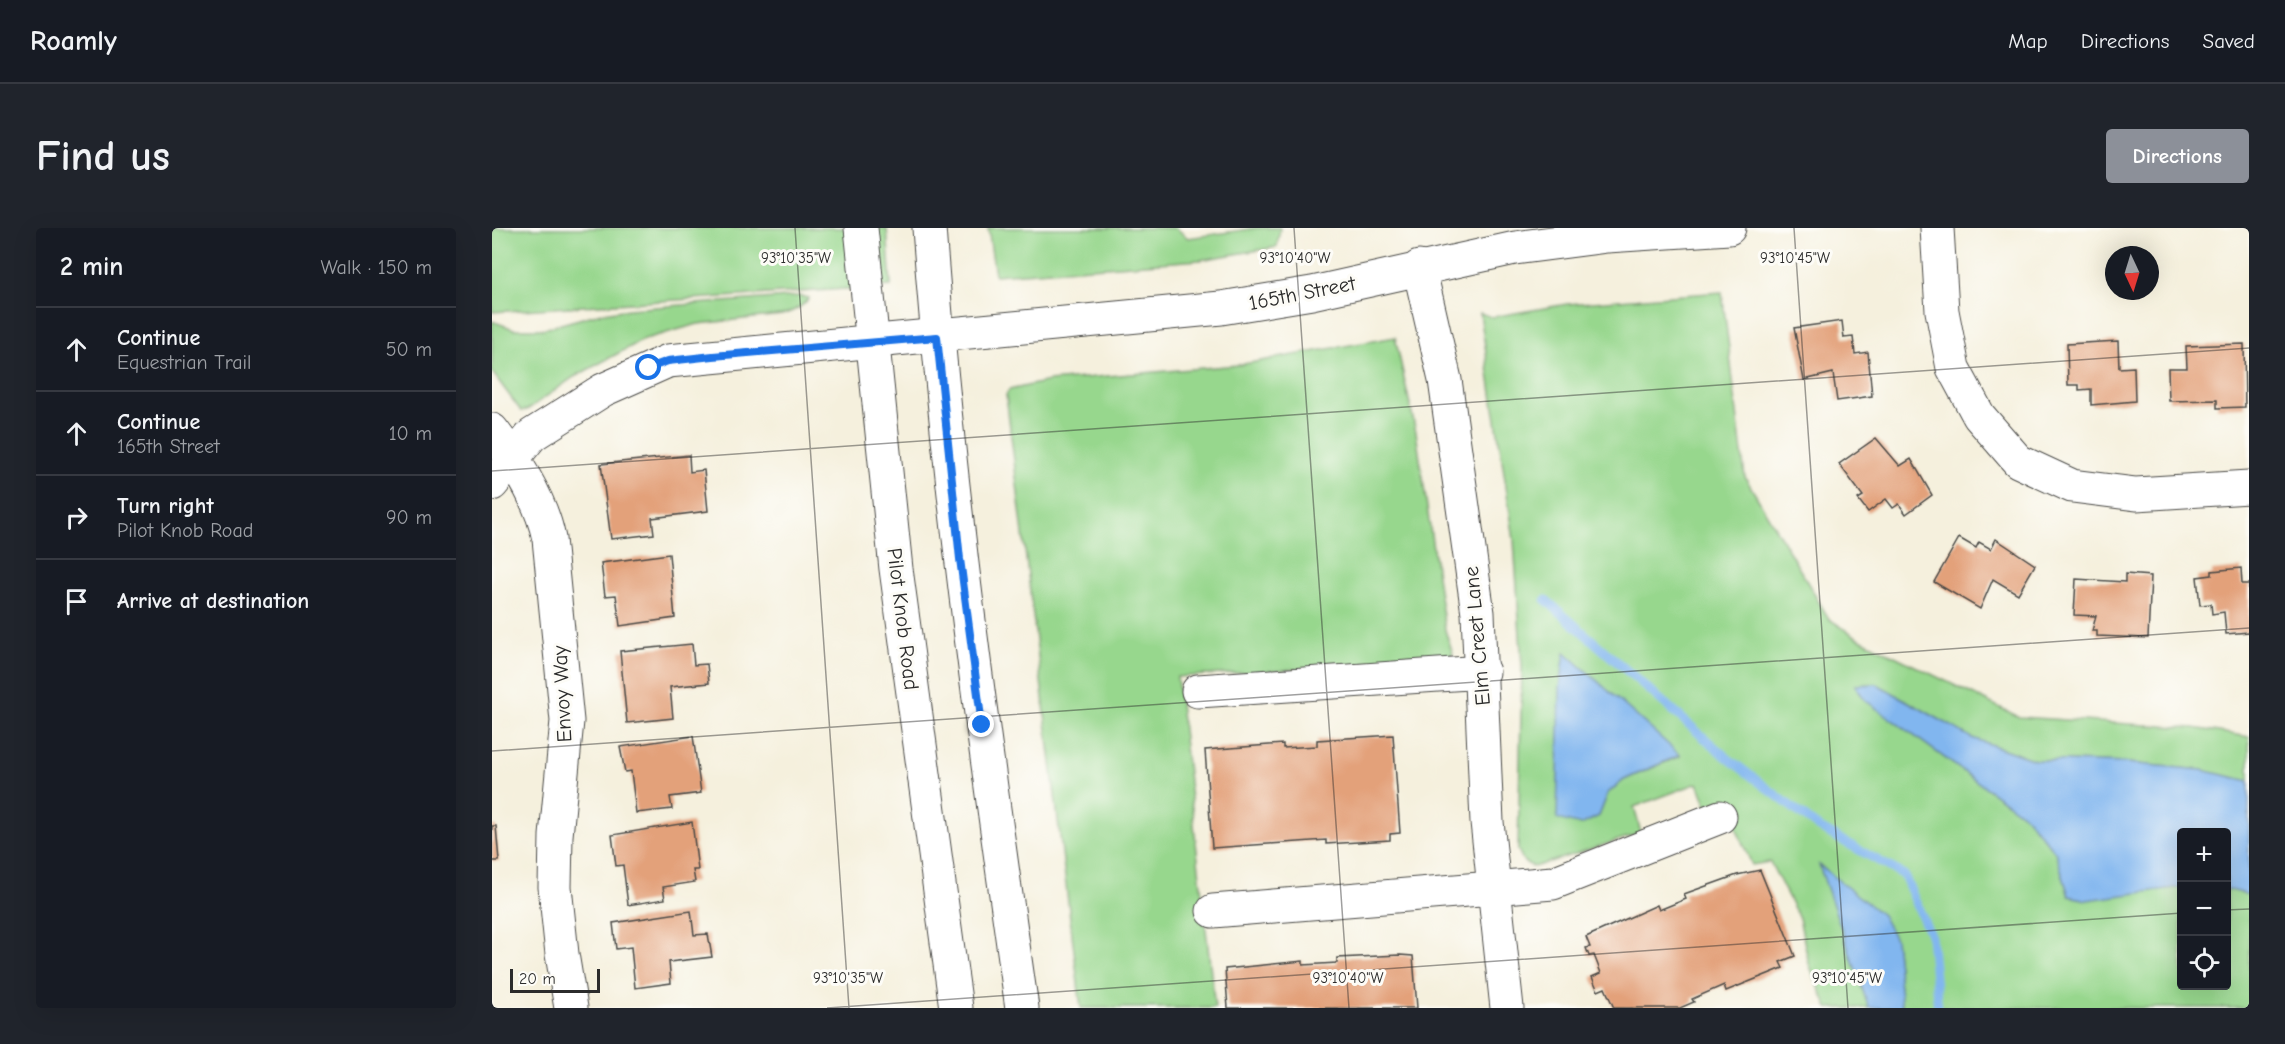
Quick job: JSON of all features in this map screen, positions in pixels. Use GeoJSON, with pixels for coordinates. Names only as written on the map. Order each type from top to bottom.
{"type":"FeatureCollection","features":[{"type":"Feature","properties":{"kind":"street","name":"Pilot Knob Road"},"geometry":{"type":"LineString","coordinates":[[861,228],[899,592],[956,1008]]}},
{"type":"Feature","properties":{"kind":"street"},"geometry":{"type":"LineString","coordinates":[[929,228],[937,337],[960,559],[1022,1008]]}},
{"type":"Feature","properties":{"kind":"street","name":"165th Street"},"geometry":{"type":"LineString","coordinates":[[501,472],[532,435],[574,406],[658,364],[713,356],[937,337],[1221,308],[1312,293],[1419,267],[1527,246],[1607,237],[1729,228]]}},
{"type":"Feature","properties":{"kind":"street"},"geometry":{"type":"LineString","coordinates":[[1937,228],[1942,311],[1953,368],[1978,416],[2018,461],[2072,486],[2136,494],[2249,487]]}},
{"type":"Feature","properties":{"kind":"street","name":"Elm Creet Lane"},"geometry":{"type":"LineString","coordinates":[[1419,267],[1444,381],[1478,613],[1483,672],[1487,822],[1508,1008]]}},
{"type":"Feature","properties":{"kind":"street","name":"Envoy Way"},"geometry":{"type":"LineString","coordinates":[[492,430],[501,472],[530,487],[545,519],[552,558],[567,734],[556,836],[555,887],[562,954],[571,1008]]}},
{"type":"Feature","properties":{"kind":"street"},"geometry":{"type":"LineString","coordinates":[[1198,691],[1483,672]]}},
{"type":"Feature","properties":{"kind":"street"},"geometry":{"type":"LineString","coordinates":[[1213,910],[1553,883],[1720,817]]}},
{"type":"Feature","properties":{"kind":"green space"},"geometry":{"type":"Polygon","coordinates":[[[492,228],[887,228],[891,286],[492,312],[492,228]]]}},
{"type":"Feature","properties":{"kind":"green space"},"geometry":{"type":"Polygon","coordinates":[[[988,228],[1176,228],[1188,238],[1257,228],[1280,228],[1277,247],[1200,260],[995,275],[988,228]]]}},
{"type":"Feature","properties":{"kind":"green space"},"geometry":{"type":"Polygon","coordinates":[[[1722,292],[1745,477],[1829,619],[1860,639],[2019,717],[2194,728],[2249,737],[2249,781],[2202,770],[2127,763],[2035,760],[1972,738],[1877,684],[1855,685],[1865,700],[2026,817],[2056,853],[2069,896],[2177,887],[2177,990],[2231,990],[2231,890],[2249,895],[2249,1008],[1902,1008],[1895,939],[1820,865],[1869,1008],[1828,1008],[1809,964],[1799,918],[1770,862],[1752,865],[1724,800],[1707,806],[1698,783],[1634,807],[1641,833],[1534,867],[1524,862],[1518,850],[1522,667],[1514,540],[1480,313],[1492,317],[1567,304],[1722,292]],[[1565,653],[1581,825],[1599,816],[1608,793],[1624,780],[1680,756],[1565,653]]]}},
{"type":"Feature","properties":{"kind":"green space"},"geometry":{"type":"Polygon","coordinates":[[[800,296],[809,298],[797,309],[782,315],[698,324],[645,339],[574,377],[527,410],[521,411],[492,372],[492,321],[514,329],[543,329],[597,314],[629,309],[800,296]]]}},
{"type":"Feature","properties":{"kind":"green space"},"geometry":{"type":"Polygon","coordinates":[[[1395,337],[1416,432],[1445,630],[1453,654],[1445,659],[1177,677],[1215,1008],[1081,1008],[1006,395],[1009,390],[1049,381],[1238,365],[1395,337]]]}},
{"type":"Feature","properties":{"kind":"water"},"geometry":{"type":"Polygon","coordinates":[[[1565,652],[1680,755],[1624,780],[1608,793],[1599,816],[1581,825],[1557,819],[1560,688],[1565,652]]]}},
{"type":"Feature","properties":{"kind":"water"},"geometry":{"type":"Polygon","coordinates":[[[1877,684],[1972,738],[2035,760],[2127,763],[2202,770],[2249,781],[2249,895],[2231,890],[2231,828],[2177,828],[2177,888],[2087,900],[2069,896],[2056,853],[2026,817],[1865,700],[1855,685],[1877,684]]]}},
{"type":"Feature","properties":{"kind":"water"},"geometry":{"type":"Polygon","coordinates":[[[1819,865],[1882,915],[1895,939],[1902,1008],[1869,1008],[1819,865]]]}},
{"type":"Feature","properties":{"kind":"building"},"geometry":{"type":"Polygon","coordinates":[[[1842,321],[1844,338],[1853,337],[1855,354],[1868,352],[1872,396],[1837,401],[1833,373],[1804,380],[1794,328],[1842,321]]]}},
{"type":"Feature","properties":{"kind":"building"},"geometry":{"type":"Polygon","coordinates":[[[2118,341],[2119,368],[2134,367],[2135,401],[2091,405],[2091,389],[2079,390],[2079,385],[2068,385],[2067,344],[2118,341]]]}},
{"type":"Feature","properties":{"kind":"building"},"geometry":{"type":"Polygon","coordinates":[[[2244,344],[2245,407],[2217,408],[2217,400],[2169,401],[2168,368],[2187,368],[2186,346],[2244,344]]]}},
{"type":"Feature","properties":{"kind":"building"},"geometry":{"type":"Polygon","coordinates":[[[1876,438],[1900,466],[1911,459],[1932,495],[1906,514],[1899,504],[1893,508],[1886,499],[1868,512],[1858,499],[1863,496],[1839,464],[1876,438]]]}},
{"type":"Feature","properties":{"kind":"building"},"geometry":{"type":"Polygon","coordinates":[[[689,455],[690,472],[704,470],[708,511],[652,518],[654,534],[611,539],[601,464],[689,455]]]}},
{"type":"Feature","properties":{"kind":"building"},"geometry":{"type":"Polygon","coordinates":[[[1959,538],[1976,548],[1979,542],[1991,549],[1996,539],[2035,565],[2018,594],[1993,579],[1980,609],[1934,582],[1959,538]]]}},
{"type":"Feature","properties":{"kind":"building"},"geometry":{"type":"Polygon","coordinates":[[[669,554],[675,618],[620,626],[616,595],[605,596],[601,563],[669,554]]]}},
{"type":"Feature","properties":{"kind":"building"},"geometry":{"type":"Polygon","coordinates":[[[2241,568],[2242,584],[2249,584],[2249,632],[2226,634],[2224,612],[2212,614],[2211,604],[2200,605],[2197,577],[2212,575],[2212,571],[2241,568]]]}},
{"type":"Feature","properties":{"kind":"building"},"geometry":{"type":"Polygon","coordinates":[[[2125,574],[2151,576],[2148,638],[2097,636],[2097,631],[2092,631],[2096,616],[2074,615],[2076,579],[2125,582],[2125,574]]]}},
{"type":"Feature","properties":{"kind":"building"},"geometry":{"type":"Polygon","coordinates":[[[692,644],[694,665],[707,664],[709,683],[670,687],[673,718],[627,723],[620,651],[692,644]]]}},
{"type":"Feature","properties":{"kind":"building"},"geometry":{"type":"Polygon","coordinates":[[[1393,735],[1400,833],[1390,834],[1390,840],[1326,844],[1326,840],[1212,848],[1205,750],[1283,744],[1283,748],[1317,746],[1317,740],[1393,735]]]}},
{"type":"Feature","properties":{"kind":"building"},"geometry":{"type":"Polygon","coordinates":[[[693,736],[701,793],[670,797],[672,809],[636,813],[631,771],[625,772],[620,747],[693,736]]]}},
{"type":"Feature","properties":{"kind":"building"},"geometry":{"type":"Polygon","coordinates":[[[692,822],[698,870],[693,870],[695,882],[663,887],[665,899],[628,905],[623,865],[616,866],[612,835],[692,822]]]}},
{"type":"Feature","properties":{"kind":"building"},"geometry":{"type":"Polygon","coordinates":[[[492,826],[496,826],[499,861],[492,861],[492,826]]]}},
{"type":"Feature","properties":{"kind":"building"},"geometry":{"type":"Polygon","coordinates":[[[1760,870],[1795,956],[1780,962],[1783,968],[1726,991],[1724,985],[1692,999],[1694,1002],[1680,1008],[1614,1008],[1605,988],[1598,991],[1592,977],[1601,973],[1594,955],[1589,956],[1586,948],[1590,947],[1586,937],[1657,905],[1659,910],[1686,899],[1684,894],[1737,875],[1760,870]]]}},
{"type":"Feature","properties":{"kind":"building"},"geometry":{"type":"Polygon","coordinates":[[[691,911],[694,935],[708,934],[712,957],[669,962],[671,983],[635,988],[631,947],[616,949],[613,923],[691,911]]]}},
{"type":"Feature","properties":{"kind":"building"},"geometry":{"type":"Polygon","coordinates":[[[1413,956],[1417,1008],[1228,1008],[1225,969],[1303,961],[1303,965],[1337,963],[1337,958],[1413,956]]]}},
{"type":"Feature","properties":{"kind":"waterway"},"geometry":{"type":"LineString","coordinates":[[1546,600],[1725,756],[1818,827],[1904,875],[1931,937],[1938,1008]]}},
{"type":"Feature","properties":{"kind":"route"},"geometry":{"type":"LineString","coordinates":[[649,368],[668,361],[688,358],[937,337],[960,559],[982,725]]}}]}
